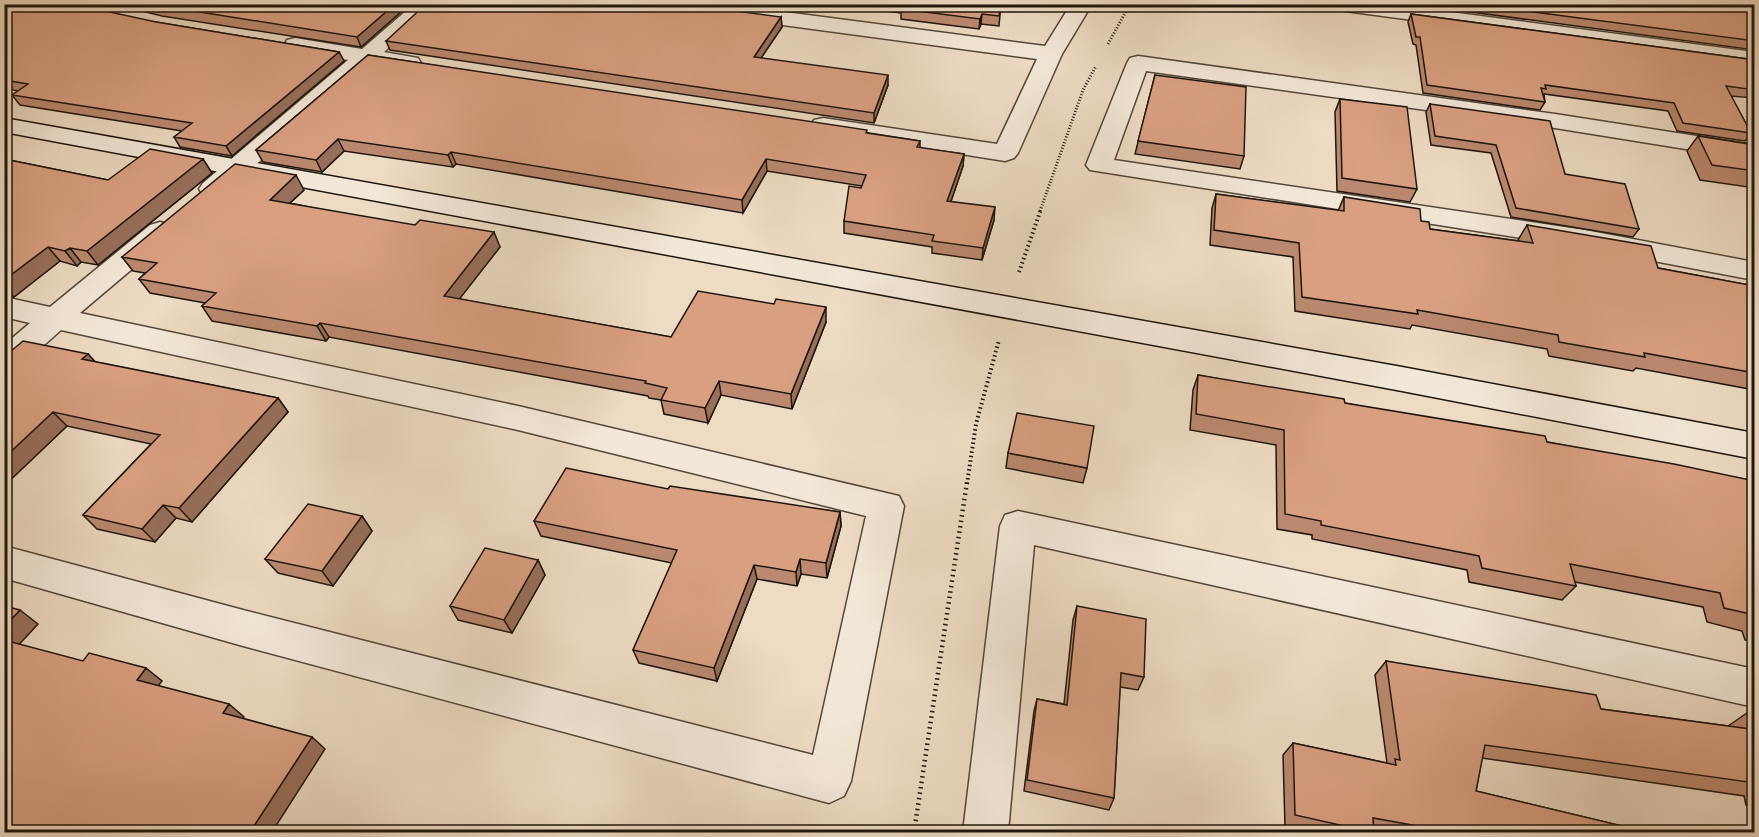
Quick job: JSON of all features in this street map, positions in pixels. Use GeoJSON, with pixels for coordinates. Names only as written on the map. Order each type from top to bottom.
{"type":"FeatureCollection","features":[{"type":"Feature","properties":{"kind":"street"},"geometry":{"type":"LineString","coordinates":[[4,363],[427,4]]}},
{"type":"Feature","properties":{"kind":"street"},"geometry":{"type":"LineString","coordinates":[[671,4],[1051,54]]}},
{"type":"Feature","properties":{"kind":"street"},"geometry":{"type":"LineString","coordinates":[[804,123],[1005,153],[1051,54],[1082,4]]}},
{"type":"Feature","properties":{"kind":"street"},"geometry":{"type":"LineString","coordinates":[[1338,4],[1755,59]]}},
{"type":"Feature","properties":{"kind":"street"},"geometry":{"type":"LineString","coordinates":[[275,42],[436,67]]}},
{"type":"Feature","properties":{"kind":"street"},"geometry":{"type":"LineString","coordinates":[[1755,152],[1555,121],[1138,63],[1099,165],[1573,237],[1755,271]]}},
{"type":"Feature","properties":{"kind":"street"},"geometry":{"type":"LineString","coordinates":[[4,125],[1402,379],[1755,446]]}},
{"type":"Feature","properties":{"kind":"street"},"geometry":{"type":"LineString","coordinates":[[4,307],[518,418],[886,506],[829,781],[243,628],[4,562]]}},
{"type":"Feature","properties":{"kind":"street"},"geometry":{"type":"LineString","coordinates":[[985,832],[1017,526],[1755,688]]}},
{"type":"Feature","properties":{"kind":"path"},"geometry":{"type":"LineString","coordinates":[[914,832],[976,424],[1008,309]]}},
{"type":"Feature","properties":{"kind":"building"},"geometry":{"type":"Polygon","coordinates":[[[4,4],[73,4],[156,22],[339,52],[226,146],[174,137],[192,123],[12,95],[28,84],[4,80],[4,4]]]}},
{"type":"Feature","properties":{"kind":"building"},"geometry":{"type":"Polygon","coordinates":[[[150,4],[395,4],[357,37],[150,4]]]}},
{"type":"Feature","properties":{"kind":"building"},"geometry":{"type":"Polygon","coordinates":[[[426,4],[684,4],[781,17],[754,57],[888,75],[874,113],[386,41],[426,4]]]}},
{"type":"Feature","properties":{"kind":"building"},"geometry":{"type":"Polygon","coordinates":[[[904,4],[1001,4],[999,16],[982,14],[980,19],[901,9],[904,4]]]}},
{"type":"Feature","properties":{"kind":"building"},"geometry":{"type":"Polygon","coordinates":[[[1472,4],[1755,4],[1755,41],[1472,4]]]}},
{"type":"Feature","properties":{"kind":"building"},"geometry":{"type":"Polygon","coordinates":[[[1411,14],[1755,60],[1755,90],[1726,86],[1751,133],[1683,123],[1674,103],[1545,85],[1546,89],[1541,88],[1545,102],[1427,85],[1420,37],[1416,37],[1411,14]]]}},
{"type":"Feature","properties":{"kind":"building"},"geometry":{"type":"Polygon","coordinates":[[[368,55],[867,130],[866,133],[920,141],[917,147],[964,154],[947,201],[995,207],[983,248],[932,241],[934,235],[844,221],[849,186],[861,188],[866,175],[766,159],[742,200],[451,152],[448,155],[338,139],[316,160],[256,150],[368,55]]]}},
{"type":"Feature","properties":{"kind":"building"},"geometry":{"type":"Polygon","coordinates":[[[1155,75],[1246,87],[1244,156],[1138,141],[1155,75]]]}},
{"type":"Feature","properties":{"kind":"building"},"geometry":{"type":"Polygon","coordinates":[[[1340,99],[1407,107],[1417,189],[1342,178],[1340,99]]]}},
{"type":"Feature","properties":{"kind":"building"},"geometry":{"type":"Polygon","coordinates":[[[1430,104],[1550,121],[1565,174],[1625,184],[1639,229],[1516,208],[1496,145],[1435,136],[1430,104]]]}},
{"type":"Feature","properties":{"kind":"building"},"geometry":{"type":"Polygon","coordinates":[[[1698,136],[1755,145],[1755,171],[1712,165],[1698,136]]]}},
{"type":"Feature","properties":{"kind":"building"},"geometry":{"type":"Polygon","coordinates":[[[150,149],[203,159],[87,251],[70,248],[65,251],[48,247],[4,280],[4,159],[108,180],[150,149]]]}},
{"type":"Feature","properties":{"kind":"building"},"geometry":{"type":"Polygon","coordinates":[[[235,164],[296,175],[270,200],[415,225],[420,220],[494,232],[444,296],[671,337],[698,291],[774,304],[776,299],[826,307],[791,394],[719,381],[705,408],[661,400],[667,388],[645,383],[646,381],[320,323],[317,326],[202,306],[216,293],[139,279],[157,263],[122,257],[235,164]]]}},
{"type":"Feature","properties":{"kind":"building"},"geometry":{"type":"Polygon","coordinates":[[[1216,194],[1344,211],[1344,197],[1420,209],[1421,221],[1429,222],[1430,229],[1533,243],[1527,225],[1651,246],[1658,268],[1755,286],[1755,373],[1644,353],[1645,357],[1559,342],[1558,335],[1417,310],[1418,314],[1302,297],[1299,243],[1214,230],[1216,194]]]}},
{"type":"Feature","properties":{"kind":"building"},"geometry":{"type":"Polygon","coordinates":[[[23,341],[88,354],[82,359],[278,398],[179,508],[163,505],[142,529],[83,515],[160,435],[53,412],[4,458],[4,357],[23,341]]]}},
{"type":"Feature","properties":{"kind":"building"},"geometry":{"type":"Polygon","coordinates":[[[1198,375],[1344,399],[1345,403],[1545,436],[1547,442],[1755,481],[1755,615],[1724,608],[1720,593],[1570,564],[1576,586],[1482,568],[1479,556],[1321,525],[1321,521],[1285,514],[1284,430],[1196,414],[1198,375]]]}},
{"type":"Feature","properties":{"kind":"building"},"geometry":{"type":"Polygon","coordinates":[[[1017,413],[1094,426],[1087,468],[1008,453],[1017,413]]]}},
{"type":"Feature","properties":{"kind":"building"},"geometry":{"type":"Polygon","coordinates":[[[566,468],[668,489],[670,486],[840,512],[826,563],[800,559],[796,572],[754,565],[714,668],[633,650],[677,550],[534,521],[566,468]]]}},
{"type":"Feature","properties":{"kind":"building"},"geometry":{"type":"Polygon","coordinates":[[[308,504],[362,516],[322,571],[265,559],[308,504]]]}},
{"type":"Feature","properties":{"kind":"building"},"geometry":{"type":"Polygon","coordinates":[[[485,548],[538,560],[504,620],[450,606],[485,548]]]}},
{"type":"Feature","properties":{"kind":"building"},"geometry":{"type":"Polygon","coordinates":[[[4,606],[20,610],[4,627],[4,606]]]}},
{"type":"Feature","properties":{"kind":"building"},"geometry":{"type":"Polygon","coordinates":[[[1077,606],[1146,619],[1144,677],[1121,673],[1114,798],[1027,780],[1037,699],[1067,705],[1077,606]]]}},
{"type":"Feature","properties":{"kind":"building"},"geometry":{"type":"Polygon","coordinates":[[[4,640],[83,661],[89,653],[146,668],[137,680],[229,704],[223,713],[312,737],[250,832],[4,832],[4,640]]]}},
{"type":"Feature","properties":{"kind":"building"},"geometry":{"type":"Polygon","coordinates":[[[1386,661],[1596,695],[1601,709],[1751,729],[1747,713],[1755,715],[1755,783],[1485,745],[1476,791],[1647,832],[1451,832],[1373,818],[1374,832],[1371,832],[1295,815],[1293,743],[1396,765],[1395,759],[1400,760],[1386,661]]]}}]}
